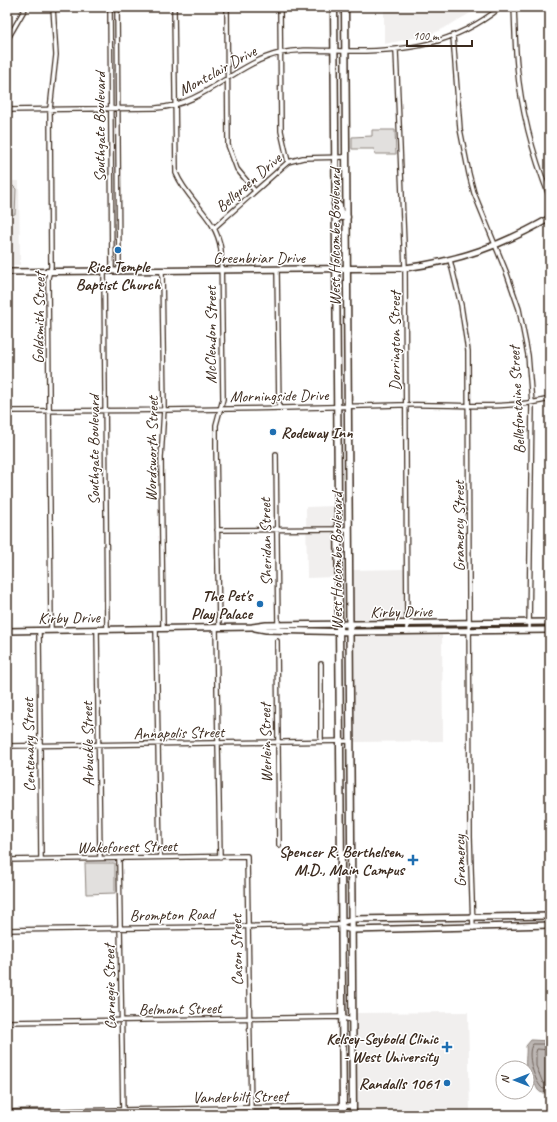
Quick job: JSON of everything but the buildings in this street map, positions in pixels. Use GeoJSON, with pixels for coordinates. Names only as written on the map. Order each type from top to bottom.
{"type":"FeatureCollection","features":[{"type":"Feature","properties":{"kind":"main road","name":"West Holcombe Boulevard"},"geometry":{"type":"LineString","coordinates":[[334,7],[337,529],[340,741],[340,925],[343,1115]]}},
{"type":"Feature","properties":{"kind":"main road","name":"West Holcombe Boulevard"},"geometry":{"type":"LineString","coordinates":[[345,7],[353,1115]]}},
{"type":"Feature","properties":{"kind":"main road"},"geometry":{"type":"LineString","coordinates":[[335,204],[340,206],[341,216],[347,218]]}},
{"type":"Feature","properties":{"kind":"main road","name":"Greenbriar Drive"},"geometry":{"type":"LineString","coordinates":[[7,272],[405,268],[450,260],[496,246],[550,218]]}},
{"type":"Feature","properties":{"kind":"main road","name":"Kirby Drive"},"geometry":{"type":"LineString","coordinates":[[338,628],[350,624],[550,622]]}},
{"type":"Feature","properties":{"kind":"main road","name":"Kirby Drive"},"geometry":{"type":"LineString","coordinates":[[7,631],[252,627],[338,628],[350,632],[550,630]]}},
{"type":"Feature","properties":{"kind":"main road","name":"Brompton Road"},"geometry":{"type":"LineString","coordinates":[[340,925],[352,919],[550,916]]}},
{"type":"Feature","properties":{"kind":"main road"},"geometry":{"type":"LineString","coordinates":[[423,918],[423,929]]}},
{"type":"Feature","properties":{"kind":"main road","name":"Brompton Road"},"geometry":{"type":"LineString","coordinates":[[340,925],[352,930],[550,926]]}},
{"type":"Feature","properties":{"kind":"street"},"geometry":{"type":"LineString","coordinates":[[7,40],[26,7]]}},
{"type":"Feature","properties":{"kind":"street","name":"Goldsmith Street"},"geometry":{"type":"LineString","coordinates":[[51,630],[48,278],[51,267],[50,109],[56,55],[53,7]]}},
{"type":"Feature","properties":{"kind":"street","name":"Southgate Boulevard"},"geometry":{"type":"LineString","coordinates":[[110,7],[112,270]]}},
{"type":"Feature","properties":{"kind":"street","name":"Southgate Boulevard"},"geometry":{"type":"LineString","coordinates":[[117,7],[119,270]]}},
{"type":"Feature","properties":{"kind":"street","name":"McClendon Street"},"geometry":{"type":"LineString","coordinates":[[174,7],[176,173],[183,188],[215,227],[220,244],[222,270],[223,399],[217,420],[216,434],[218,628]]}},
{"type":"Feature","properties":{"kind":"street"},"geometry":{"type":"LineString","coordinates":[[227,7],[228,145],[237,169],[255,191]]}},
{"type":"Feature","properties":{"kind":"street"},"geometry":{"type":"LineString","coordinates":[[280,7],[281,131],[288,162]]}},
{"type":"Feature","properties":{"kind":"street","name":"Montclair Drive"},"geometry":{"type":"LineString","coordinates":[[7,110],[118,109],[174,106],[202,95],[227,77],[254,62],[280,53],[308,50],[396,50],[430,44],[453,36],[483,20],[501,7]]}},
{"type":"Feature","properties":{"kind":"street"},"geometry":{"type":"LineString","coordinates":[[514,7],[517,66],[522,102],[531,144],[550,198]]}},
{"type":"Feature","properties":{"kind":"street","name":"Bellefontaine Street"},"geometry":{"type":"LineString","coordinates":[[453,36],[458,110],[464,152],[474,193],[496,246],[519,309],[528,354],[532,403],[529,630]]}},
{"type":"Feature","properties":{"kind":"street","name":"Dorrington Street"},"geometry":{"type":"LineString","coordinates":[[396,50],[405,268],[407,632]]}},
{"type":"Feature","properties":{"kind":"street","name":"Bellgreen Drive"},"geometry":{"type":"LineString","coordinates":[[215,227],[288,162],[299,158],[346,157]]}},
{"type":"Feature","properties":{"kind":"street","name":"Gramercy Street"},"geometry":{"type":"LineString","coordinates":[[450,260],[461,305],[468,351],[470,794]]}},
{"type":"Feature","properties":{"kind":"street","name":"Wordsworth Street"},"geometry":{"type":"LineString","coordinates":[[162,270],[164,409],[161,458],[163,628]]}},
{"type":"Feature","properties":{"kind":"street"},"geometry":{"type":"LineString","coordinates":[[277,270],[279,408]]}},
{"type":"Feature","properties":{"kind":"street","name":"Southgate Boulevard"},"geometry":{"type":"LineString","coordinates":[[104,271],[107,629]]}},
{"type":"Feature","properties":{"kind":"street","name":"Morningside Drive"},"geometry":{"type":"LineString","coordinates":[[7,411],[337,407],[406,404],[469,405],[532,403],[550,399]]}},
{"type":"Feature","properties":{"kind":"street","name":"Sheridan Street"},"geometry":{"type":"LineString","coordinates":[[276,454],[278,627]]}},
{"type":"Feature","properties":{"kind":"street"},"geometry":{"type":"LineString","coordinates":[[217,530],[349,529]]}},
{"type":"Feature","properties":{"kind":"street"},"geometry":{"type":"LineString","coordinates":[[218,628],[220,857]]}},
{"type":"Feature","properties":{"kind":"street","name":"Arbuckle Street"},"geometry":{"type":"LineString","coordinates":[[98,629],[100,858]]}},
{"type":"Feature","properties":{"kind":"street"},"geometry":{"type":"LineString","coordinates":[[156,629],[160,858]]}},
{"type":"Feature","properties":{"kind":"street","name":"Centenary Street"},"geometry":{"type":"LineString","coordinates":[[39,630],[41,859]]}},
{"type":"Feature","properties":{"kind":"street","name":"Werlein Street"},"geometry":{"type":"LineString","coordinates":[[276,641],[279,845]]}},
{"type":"Feature","properties":{"kind":"street"},"geometry":{"type":"LineString","coordinates":[[320,664],[321,742]]}},
{"type":"Feature","properties":{"kind":"street","name":"Annapolis Street"},"geometry":{"type":"LineString","coordinates":[[7,746],[351,741]]}},
{"type":"Feature","properties":{"kind":"street","name":"Gramercy"},"geometry":{"type":"LineString","coordinates":[[470,794],[473,928]]}},
{"type":"Feature","properties":{"kind":"street","name":"Wakeforest Street"},"geometry":{"type":"LineString","coordinates":[[7,860],[247,856]]}},
{"type":"Feature","properties":{"kind":"street","name":"Cason Street"},"geometry":{"type":"LineString","coordinates":[[247,856],[251,1115]]}},
{"type":"Feature","properties":{"kind":"street","name":"Carnegie Street"},"geometry":{"type":"LineString","coordinates":[[119,858],[123,1115]]}},
{"type":"Feature","properties":{"kind":"street","name":"Brompton Road"},"geometry":{"type":"LineString","coordinates":[[7,930],[340,925]]}},
{"type":"Feature","properties":{"kind":"street","name":"Belmont Street"},"geometry":{"type":"LineString","coordinates":[[7,1022],[342,1017],[353,1021]]}},
{"type":"Feature","properties":{"kind":"street","name":"Vanderbilt Street"},"geometry":{"type":"LineString","coordinates":[[7,1112],[353,1106]]}},
{"type":"Feature","properties":{"kind":"shaded area"},"geometry":{"type":"Polygon","coordinates":[[[384,7],[481,7],[439,31],[425,36],[384,44],[384,7]]]}},
{"type":"Feature","properties":{"kind":"shaded area"},"geometry":{"type":"Polygon","coordinates":[[[372,130],[395,130],[396,154],[375,154],[374,149],[352,149],[352,137],[372,136],[372,130]]]}},
{"type":"Feature","properties":{"kind":"shaded area"},"geometry":{"type":"Polygon","coordinates":[[[7,181],[19,181],[20,265],[7,265],[7,181]]]}},
{"type":"Feature","properties":{"kind":"shaded area"},"geometry":{"type":"Polygon","coordinates":[[[7,186],[13,186],[16,189],[15,214],[7,216],[7,186]]]}},
{"type":"Feature","properties":{"kind":"shaded area"},"geometry":{"type":"Polygon","coordinates":[[[335,506],[335,577],[307,578],[306,507],[335,506]]]}},
{"type":"Feature","properties":{"kind":"shaded area"},"geometry":{"type":"Polygon","coordinates":[[[404,569],[403,635],[442,635],[443,741],[354,742],[352,570],[404,569]]]}},
{"type":"Feature","properties":{"kind":"shaded area"},"geometry":{"type":"Polygon","coordinates":[[[85,863],[115,863],[115,893],[86,894],[85,863]]]}},
{"type":"Feature","properties":{"kind":"shaded area"},"geometry":{"type":"Polygon","coordinates":[[[468,1012],[470,1115],[356,1115],[356,1013],[468,1012]]]}},
{"type":"Feature","properties":{"kind":"water"},"geometry":{"type":"Polygon","coordinates":[[[531,1040],[550,1041],[549,1092],[542,1093],[537,1088],[535,1083],[535,1060],[526,1060],[526,1046],[531,1040]]]}},
{"type":"Feature","properties":{"kind":"place","name":"Rice Temple Baptist Church"},"geometry":{"type":"Point","coordinates":[118,250]}},
{"type":"Feature","properties":{"kind":"place","name":"Rodeway Inn"},"geometry":{"type":"Point","coordinates":[273,432]}},
{"type":"Feature","properties":{"kind":"place","name":"The Pet's Play Palace"},"geometry":{"type":"Point","coordinates":[260,604]}},
{"type":"Feature","properties":{"kind":"place","name":"Spencer R. Berthelsen, M.D., Main Campus"},"geometry":{"type":"Point","coordinates":[413,860]}},
{"type":"Feature","properties":{"kind":"place","name":"Kelsey-Seybold Clinic - West University"},"geometry":{"type":"Point","coordinates":[447,1047]}},
{"type":"Feature","properties":{"kind":"place","name":"Randalls 1061"},"geometry":{"type":"Point","coordinates":[447,1083]}}]}
